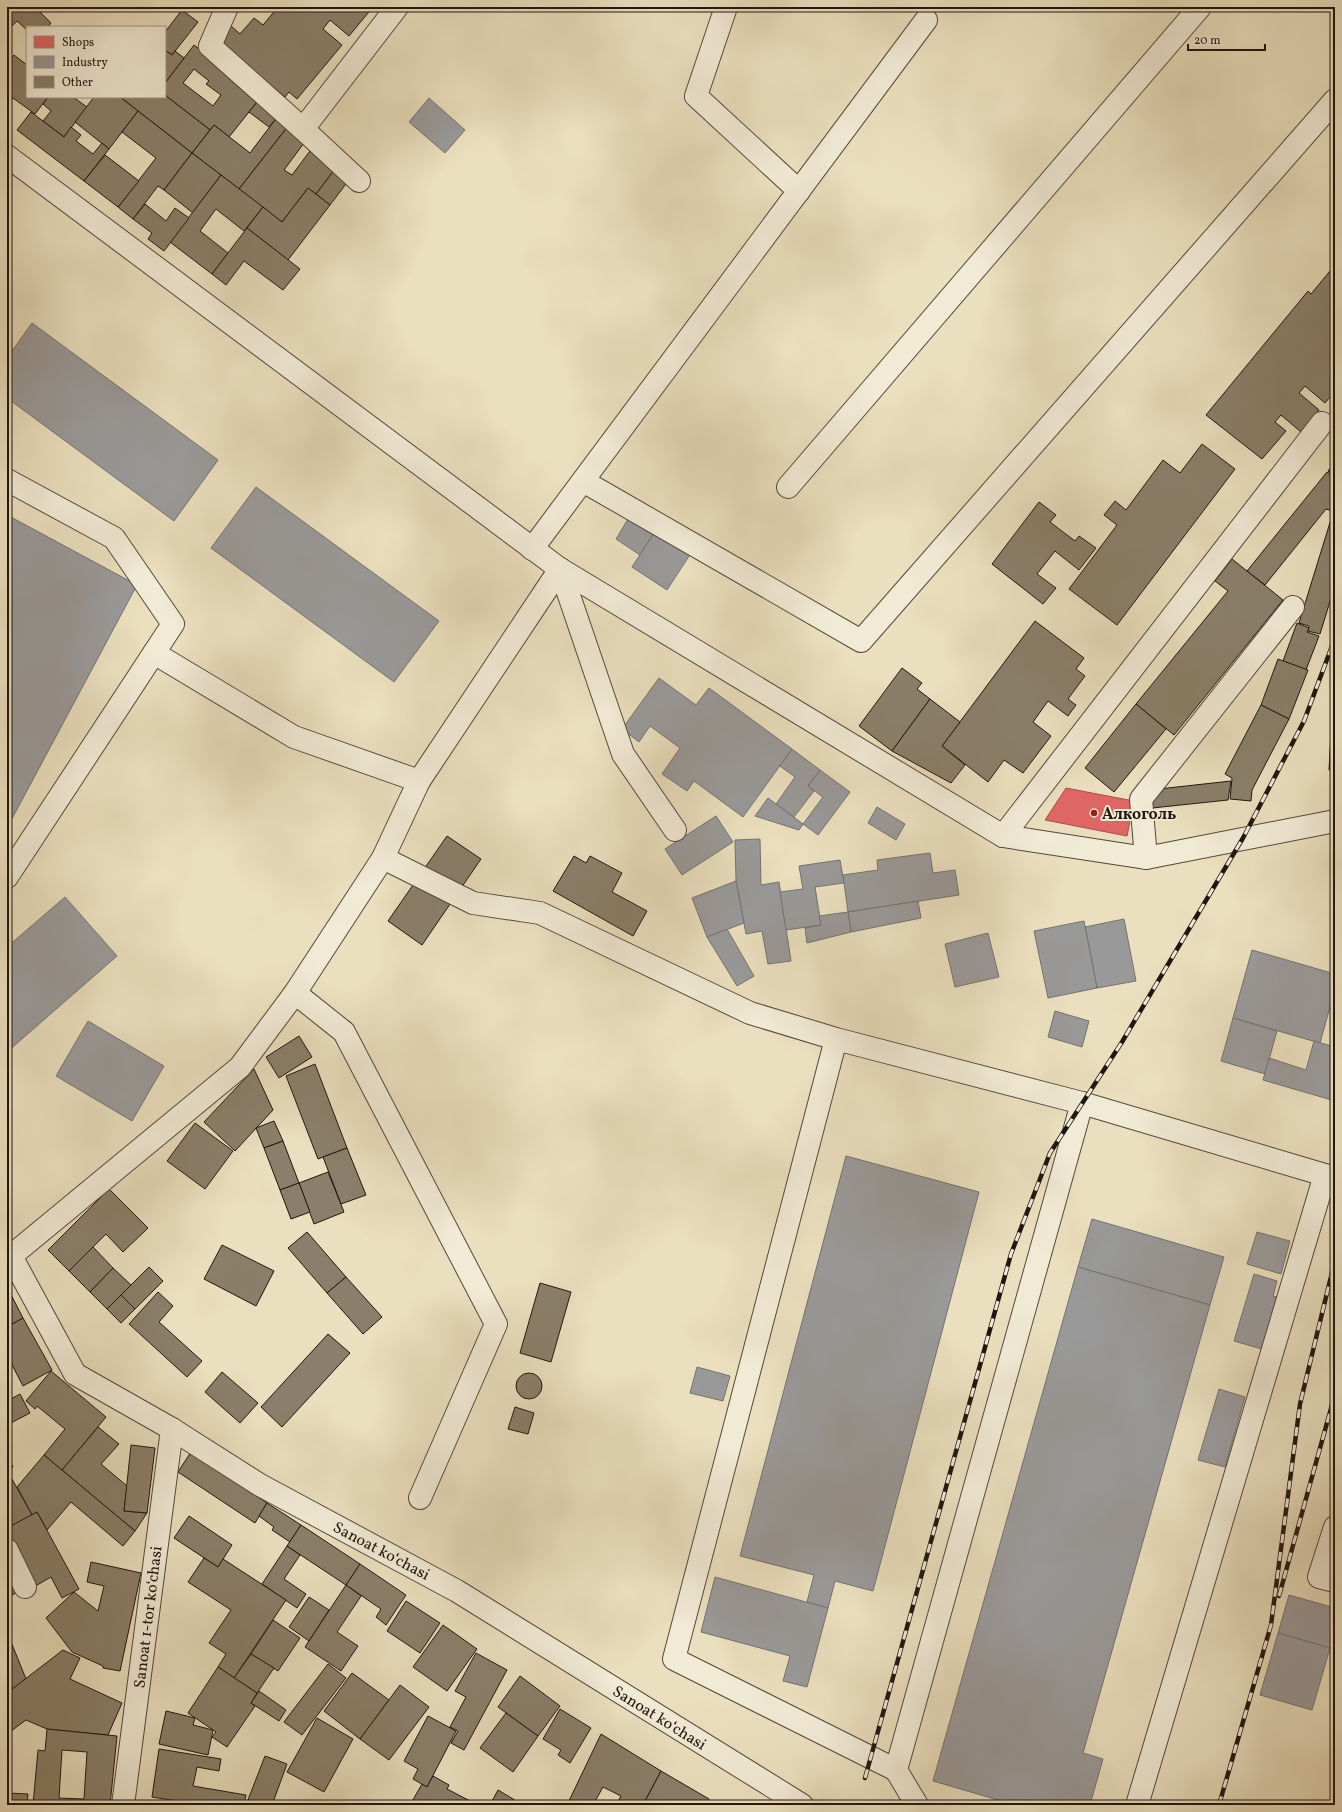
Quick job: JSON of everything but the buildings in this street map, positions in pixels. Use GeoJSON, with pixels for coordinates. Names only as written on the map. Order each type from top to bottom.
{"type":"FeatureCollection","features":[{"type":"Feature","properties":{"kind":"street"},"geometry":{"type":"LineString","coordinates":[[226,7],[210,46],[303,128],[359,181]]}},
{"type":"Feature","properties":{"kind":"street"},"geometry":{"type":"LineString","coordinates":[[303,128],[397,7]]}},
{"type":"Feature","properties":{"kind":"street"},"geometry":{"type":"LineString","coordinates":[[726,7],[696,96],[799,190]]}},
{"type":"Feature","properties":{"kind":"street"},"geometry":{"type":"LineString","coordinates":[[788,487],[1200,7]]}},
{"type":"Feature","properties":{"kind":"street"},"geometry":{"type":"LineString","coordinates":[[532,549],[926,20]]}},
{"type":"Feature","properties":{"kind":"street"},"geometry":{"type":"LineString","coordinates":[[582,481],[861,641],[1335,100]]}},
{"type":"Feature","properties":{"kind":"street"},"geometry":{"type":"LineString","coordinates":[[7,156],[560,569],[1003,836],[1146,858],[1335,821]]}},
{"type":"Feature","properties":{"kind":"street"},"geometry":{"type":"LineString","coordinates":[[1003,836],[1322,423]]}},
{"type":"Feature","properties":{"kind":"street"},"geometry":{"type":"LineString","coordinates":[[7,480],[114,538],[173,624],[7,877]]}},
{"type":"Feature","properties":{"kind":"street"},"geometry":{"type":"LineString","coordinates":[[9,1257],[240,1067],[295,993],[384,858],[419,781],[560,569]]}},
{"type":"Feature","properties":{"kind":"street"},"geometry":{"type":"LineString","coordinates":[[560,569],[623,754],[675,830]]}},
{"type":"Feature","properties":{"kind":"street"},"geometry":{"type":"LineString","coordinates":[[1146,858],[1141,799],[1293,607]]}},
{"type":"Feature","properties":{"kind":"street"},"geometry":{"type":"LineString","coordinates":[[154,653],[294,737],[419,781]]}},
{"type":"Feature","properties":{"kind":"street"},"geometry":{"type":"LineString","coordinates":[[384,858],[473,903],[540,913],[750,1013],[836,1039],[1082,1103],[1330,1175],[1137,1805]]}},
{"type":"Feature","properties":{"kind":"street"},"geometry":{"type":"LineString","coordinates":[[295,993],[344,1032],[496,1324],[420,1498]]}},
{"type":"Feature","properties":{"kind":"street"},"geometry":{"type":"LineString","coordinates":[[836,1039],[674,1659],[896,1770],[918,1805]]}},
{"type":"Feature","properties":{"kind":"street"},"geometry":{"type":"LineString","coordinates":[[896,1770],[1082,1103]]}},
{"type":"Feature","properties":{"kind":"street","name":"Sanoat koʻchasi"},"geometry":{"type":"LineString","coordinates":[[9,1257],[75,1374],[172,1429],[260,1485],[457,1591],[802,1805]]}},
{"type":"Feature","properties":{"kind":"street","name":"Sanoat 1-tor ko‘chasi"},"geometry":{"type":"LineString","coordinates":[[123,1805],[172,1429]]}},
{"type":"Feature","properties":{"kind":"street"},"geometry":{"type":"LineString","coordinates":[[1335,1527],[1319,1577],[1335,1581]]}},
{"type":"Feature","properties":{"kind":"street"},"geometry":{"type":"LineString","coordinates":[[7,1550],[25,1587]]}},
{"type":"Feature","properties":{"kind":"railway"},"geometry":{"type":"LineString","coordinates":[[865,1778],[1011,1254],[1050,1153],[1122,1042],[1243,838],[1304,721],[1335,638]]}},
{"type":"Feature","properties":{"kind":"railway"},"geometry":{"type":"LineString","coordinates":[[1219,1805],[1271,1625],[1300,1404],[1335,1260]]}},
{"type":"Feature","properties":{"kind":"railway"},"geometry":{"type":"LineString","coordinates":[[1279,1596],[1335,1394]]}},
{"type":"Feature","properties":{"kind":"place","name":"Алкоголь"},"geometry":{"type":"Point","coordinates":[1094,813]}}]}
